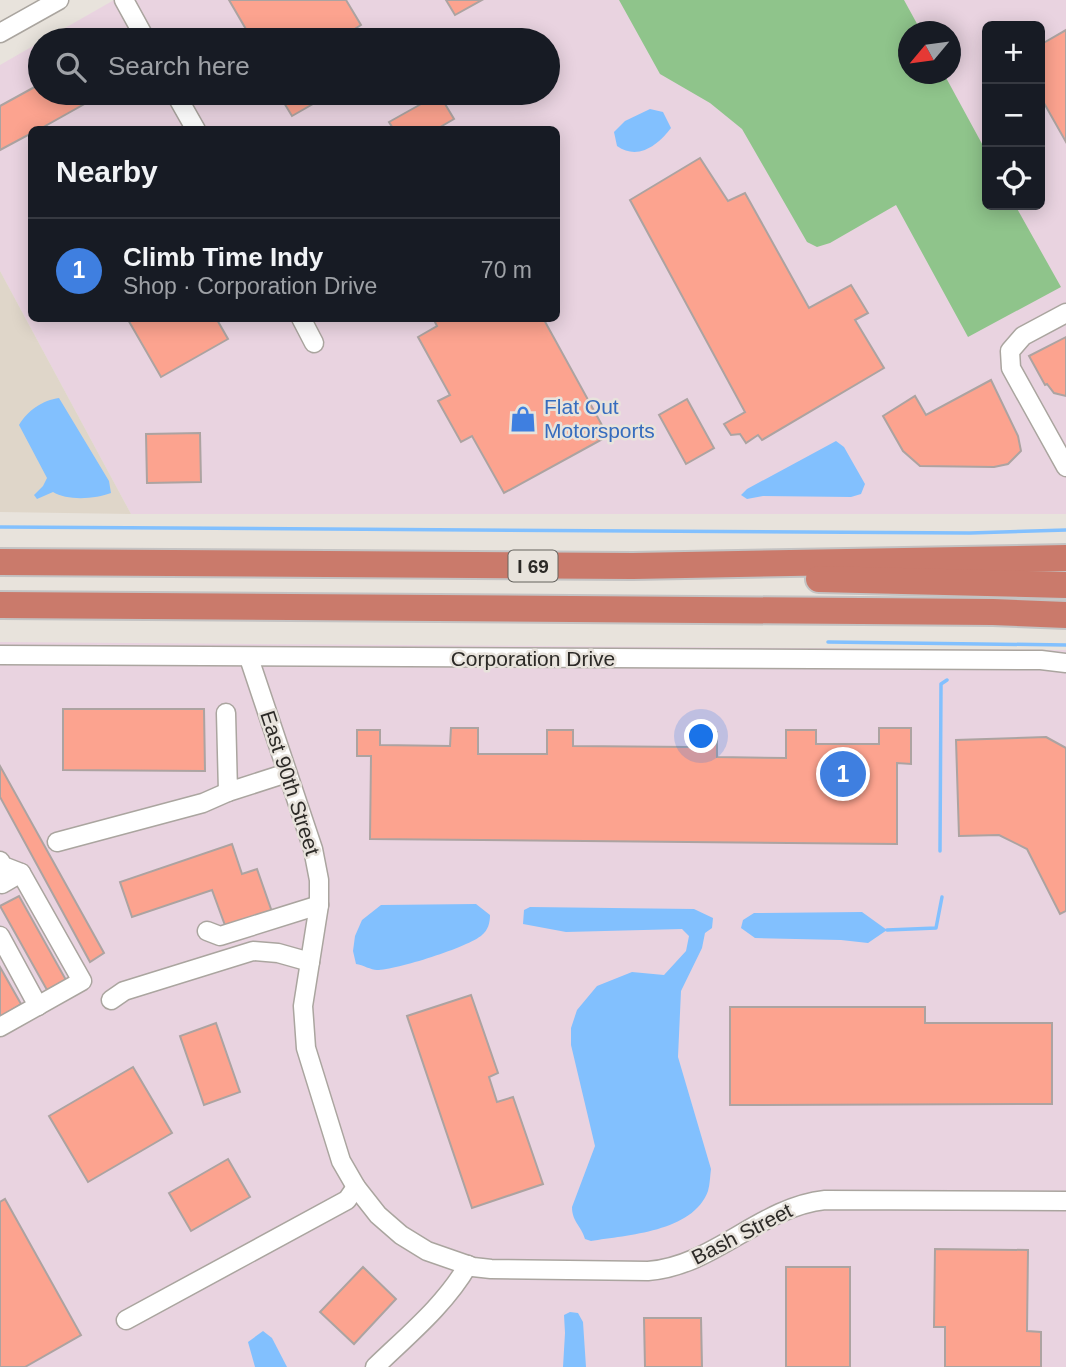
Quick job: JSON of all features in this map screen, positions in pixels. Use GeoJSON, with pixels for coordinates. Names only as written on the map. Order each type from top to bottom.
{"type":"FeatureCollection","features":[{"type":"Feature","properties":{"kind":"highway","name":"I 69"},"geometry":{"type":"LineString","coordinates":[[0,562],[633,566],[1066,558]]}},
{"type":"Feature","properties":{"kind":"highway"},"geometry":{"type":"LineString","coordinates":[[633,566],[835,580],[1066,585]]}},
{"type":"Feature","properties":{"kind":"highway","name":"I 69"},"geometry":{"type":"LineString","coordinates":[[0,605],[981,612],[1066,615]]}},
{"type":"Feature","properties":{"kind":"street"},"geometry":{"type":"LineString","coordinates":[[0,33],[59,0]]}},
{"type":"Feature","properties":{"kind":"street"},"geometry":{"type":"LineString","coordinates":[[124,0],[139,28]]}},
{"type":"Feature","properties":{"kind":"street"},"geometry":{"type":"LineString","coordinates":[[182,105],[194,126]]}},
{"type":"Feature","properties":{"kind":"street"},"geometry":{"type":"LineString","coordinates":[[1066,313],[1023,337],[1010,351],[1012,368],[1066,467]]}},
{"type":"Feature","properties":{"kind":"street"},"geometry":{"type":"LineString","coordinates":[[303,322],[314,342]]}},
{"type":"Feature","properties":{"kind":"street","name":"Corporation Drive"},"geometry":{"type":"LineString","coordinates":[[0,655],[1041,660],[1066,663]]}},
{"type":"Feature","properties":{"kind":"street","name":"East 90th Street"},"geometry":{"type":"LineString","coordinates":[[249,658],[313,849],[318,880],[319,905],[303,1006],[308,1060],[341,1161],[356,1187],[378,1215],[401,1235],[422,1248]]}},
{"type":"Feature","properties":{"kind":"street"},"geometry":{"type":"LineString","coordinates":[[226,713],[228,792]]}},
{"type":"Feature","properties":{"kind":"street"},"geometry":{"type":"LineString","coordinates":[[57,842],[202,803],[288,773]]}},
{"type":"Feature","properties":{"kind":"street"},"geometry":{"type":"LineString","coordinates":[[0,1027],[82,981],[21,873],[1,874]]}},
{"type":"Feature","properties":{"kind":"street"},"geometry":{"type":"LineString","coordinates":[[207,931],[220,936],[319,905]]}},
{"type":"Feature","properties":{"kind":"street"},"geometry":{"type":"LineString","coordinates":[[0,936],[38,1006]]}},
{"type":"Feature","properties":{"kind":"street"},"geometry":{"type":"LineString","coordinates":[[111,1000],[124,991],[253,951],[278,953],[310,962]]}},
{"type":"Feature","properties":{"kind":"street"},"geometry":{"type":"LineString","coordinates":[[126,1320],[347,1200],[356,1187]]}},
{"type":"Feature","properties":{"kind":"street","name":"Bash Street"},"geometry":{"type":"LineString","coordinates":[[422,1248],[468,1265],[503,1270],[648,1271],[670,1268],[702,1256],[783,1212],[803,1204],[825,1200],[1066,1201]]}},
{"type":"Feature","properties":{"kind":"street"},"geometry":{"type":"LineString","coordinates":[[376,1367],[456,1286],[468,1265]]}},
{"type":"Feature","properties":{"kind":"shaded area"},"geometry":{"type":"Polygon","coordinates":[[[114,0],[1066,0],[1066,514],[131,514],[0,271],[0,65],[28,49],[28,105],[560,105],[560,28],[65,28],[114,0]]]}},
{"type":"Feature","properties":{"kind":"shaded area"},"geometry":{"type":"Polygon","coordinates":[[[0,271],[131,514],[0,512],[0,271]]]}},
{"type":"Feature","properties":{"kind":"shaded area"},"geometry":{"type":"Polygon","coordinates":[[[0,642],[1066,650],[1066,1367],[0,1367],[0,642]]]}},
{"type":"Feature","properties":{"kind":"green space"},"geometry":{"type":"Polygon","coordinates":[[[619,0],[904,0],[916,21],[898,21],[898,84],[949,84],[982,144],[982,210],[1018,210],[1061,287],[968,337],[896,205],[830,243],[817,247],[807,242],[742,129],[710,103],[660,74],[619,0]]]}},
{"type":"Feature","properties":{"kind":"water"},"geometry":{"type":"Polygon","coordinates":[[[650,109],[663,112],[671,128],[666,134],[654,145],[640,151],[632,152],[617,146],[614,132],[625,121],[650,109]]]}},
{"type":"Feature","properties":{"kind":"water"},"geometry":{"type":"Polygon","coordinates":[[[59,398],[109,481],[111,493],[82,498],[66,497],[53,492],[37,499],[34,495],[47,478],[19,425],[36,407],[59,398]]]}},
{"type":"Feature","properties":{"kind":"water"},"geometry":{"type":"Polygon","coordinates":[[[836,441],[844,447],[865,484],[861,494],[851,497],[763,496],[747,499],[741,495],[747,489],[836,441]]]}},
{"type":"Feature","properties":{"kind":"water"},"geometry":{"type":"Polygon","coordinates":[[[476,904],[490,915],[488,926],[482,935],[463,946],[386,969],[375,970],[356,964],[353,951],[355,936],[362,920],[381,905],[476,904]]]}},
{"type":"Feature","properties":{"kind":"water"},"geometry":{"type":"Polygon","coordinates":[[[530,907],[694,909],[713,918],[712,928],[705,933],[702,948],[681,991],[678,1057],[711,1169],[710,1183],[700,1205],[674,1223],[640,1233],[591,1241],[585,1239],[573,1216],[572,1207],[595,1146],[571,1045],[571,1028],[577,1010],[597,986],[632,972],[664,975],[686,951],[689,936],[682,929],[566,932],[523,924],[524,910],[530,907]]]}},
{"type":"Feature","properties":{"kind":"water"},"geometry":{"type":"Polygon","coordinates":[[[862,912],[887,930],[868,943],[755,938],[741,928],[743,920],[754,913],[862,912]]]}},
{"type":"Feature","properties":{"kind":"water"},"geometry":{"type":"Polygon","coordinates":[[[570,1312],[578,1313],[583,1322],[586,1367],[563,1367],[564,1315],[570,1312]]]}},
{"type":"Feature","properties":{"kind":"water"},"geometry":{"type":"Polygon","coordinates":[[[263,1331],[272,1338],[287,1367],[255,1367],[248,1342],[263,1331]]]}},
{"type":"Feature","properties":{"kind":"building"},"geometry":{"type":"Polygon","coordinates":[[[229,0],[346,0],[361,25],[356,28],[245,28],[229,0]]]}},
{"type":"Feature","properties":{"kind":"building"},"geometry":{"type":"Polygon","coordinates":[[[446,0],[482,0],[455,15],[446,0]]]}},
{"type":"Feature","properties":{"kind":"building"},"geometry":{"type":"Polygon","coordinates":[[[1066,30],[1066,142],[1045,105],[1045,42],[1066,30]]]}},
{"type":"Feature","properties":{"kind":"building"},"geometry":{"type":"Polygon","coordinates":[[[28,91],[28,105],[83,105],[45,126],[28,126],[28,135],[0,150],[0,106],[28,91]]]}},
{"type":"Feature","properties":{"kind":"building"},"geometry":{"type":"Polygon","coordinates":[[[285,105],[311,105],[292,116],[285,105]]]}},
{"type":"Feature","properties":{"kind":"building"},"geometry":{"type":"Polygon","coordinates":[[[419,105],[446,105],[454,119],[442,126],[392,126],[389,122],[419,105]]]}},
{"type":"Feature","properties":{"kind":"building"},"geometry":{"type":"Polygon","coordinates":[[[700,158],[728,201],[745,193],[809,308],[851,285],[868,313],[855,320],[884,368],[762,440],[758,435],[746,443],[740,434],[731,435],[724,424],[745,412],[630,200],[700,158]]]}},
{"type":"Feature","properties":{"kind":"building"},"geometry":{"type":"Polygon","coordinates":[[[129,322],[218,322],[228,339],[161,377],[129,322]]]}},
{"type":"Feature","properties":{"kind":"building","name":"Flat Out Motorsports"},"geometry":{"type":"Polygon","coordinates":[[[435,322],[545,322],[608,436],[504,493],[472,436],[461,442],[438,401],[450,395],[418,337],[437,326],[435,322]]]}},
{"type":"Feature","properties":{"kind":"building"},"geometry":{"type":"Polygon","coordinates":[[[1066,337],[1066,396],[1054,393],[1045,385],[1029,356],[1066,337]]]}},
{"type":"Feature","properties":{"kind":"building"},"geometry":{"type":"Polygon","coordinates":[[[991,380],[1018,436],[1021,451],[1008,464],[994,467],[920,466],[903,451],[883,416],[915,396],[926,415],[991,380]]]}},
{"type":"Feature","properties":{"kind":"building"},"geometry":{"type":"Polygon","coordinates":[[[687,399],[714,448],[686,464],[659,415],[687,399]]]}},
{"type":"Feature","properties":{"kind":"building"},"geometry":{"type":"Polygon","coordinates":[[[200,433],[201,482],[147,483],[146,434],[200,433]]]}},
{"type":"Feature","properties":{"kind":"building"},"geometry":{"type":"Polygon","coordinates":[[[63,709],[204,709],[205,771],[63,770],[63,709]]]}},
{"type":"Feature","properties":{"kind":"building"},"geometry":{"type":"Polygon","coordinates":[[[451,728],[478,728],[478,754],[547,754],[547,730],[573,730],[573,746],[689,747],[689,732],[717,732],[717,757],[786,758],[786,730],[816,730],[816,744],[879,744],[879,728],[911,728],[911,764],[897,763],[897,844],[370,839],[371,756],[357,756],[357,730],[380,730],[380,745],[450,746],[451,728]]]}},
{"type":"Feature","properties":{"kind":"building"},"geometry":{"type":"Polygon","coordinates":[[[1046,737],[1066,748],[1066,911],[1060,914],[1027,849],[999,835],[959,836],[956,740],[1046,737]]]}},
{"type":"Feature","properties":{"kind":"building"},"geometry":{"type":"Polygon","coordinates":[[[0,766],[104,953],[90,962],[0,797],[0,766]]]}},
{"type":"Feature","properties":{"kind":"building"},"geometry":{"type":"Polygon","coordinates":[[[232,844],[242,874],[257,869],[272,912],[226,928],[212,890],[132,917],[120,882],[232,844]]]}},
{"type":"Feature","properties":{"kind":"building"},"geometry":{"type":"Polygon","coordinates":[[[19,896],[66,980],[47,990],[0,906],[19,896]]]}},
{"type":"Feature","properties":{"kind":"building"},"geometry":{"type":"Polygon","coordinates":[[[0,967],[21,1004],[0,1017],[0,967]]]}},
{"type":"Feature","properties":{"kind":"building"},"geometry":{"type":"Polygon","coordinates":[[[471,995],[498,1073],[489,1077],[497,1102],[513,1097],[543,1184],[472,1208],[407,1016],[471,995]]]}},
{"type":"Feature","properties":{"kind":"building"},"geometry":{"type":"Polygon","coordinates":[[[730,1007],[925,1007],[925,1023],[1052,1023],[1052,1104],[730,1105],[730,1007]]]}},
{"type":"Feature","properties":{"kind":"building"},"geometry":{"type":"Polygon","coordinates":[[[216,1023],[240,1092],[204,1105],[180,1036],[216,1023]]]}},
{"type":"Feature","properties":{"kind":"building"},"geometry":{"type":"Polygon","coordinates":[[[133,1067],[172,1133],[88,1182],[49,1116],[133,1067]]]}},
{"type":"Feature","properties":{"kind":"building"},"geometry":{"type":"Polygon","coordinates":[[[228,1159],[250,1197],[191,1231],[169,1193],[228,1159]]]}},
{"type":"Feature","properties":{"kind":"building"},"geometry":{"type":"Polygon","coordinates":[[[5,1199],[81,1335],[25,1367],[0,1367],[0,1202],[5,1199]]]}},
{"type":"Feature","properties":{"kind":"building"},"geometry":{"type":"Polygon","coordinates":[[[935,1249],[1028,1250],[1027,1331],[1041,1332],[1041,1367],[945,1367],[945,1327],[934,1327],[935,1249]]]}},
{"type":"Feature","properties":{"kind":"building"},"geometry":{"type":"Polygon","coordinates":[[[363,1267],[396,1299],[354,1344],[320,1312],[363,1267]]]}},
{"type":"Feature","properties":{"kind":"building"},"geometry":{"type":"Polygon","coordinates":[[[786,1267],[850,1267],[850,1367],[786,1367],[786,1267]]]}},
{"type":"Feature","properties":{"kind":"building"},"geometry":{"type":"Polygon","coordinates":[[[644,1318],[701,1318],[702,1367],[645,1367],[644,1318]]]}},
{"type":"Feature","properties":{"kind":"waterway"},"geometry":{"type":"LineString","coordinates":[[0,527],[970,533],[1066,530]]}},
{"type":"Feature","properties":{"kind":"waterway"},"geometry":{"type":"LineString","coordinates":[[828,642],[1066,645]]}},
{"type":"Feature","properties":{"kind":"waterway"},"geometry":{"type":"LineString","coordinates":[[940,851],[941,684],[947,680]]}},
{"type":"Feature","properties":{"kind":"waterway"},"geometry":{"type":"LineString","coordinates":[[887,930],[936,928],[942,897]]}},
{"type":"Feature","properties":{"kind":"place","name":"Flat Out Motorsports"},"geometry":{"type":"Point","coordinates":[523,419]}},
{"type":"Feature","properties":{"kind":"place","name":"Climb Time Indy"},"geometry":{"type":"Point","coordinates":[843,774]}}]}
